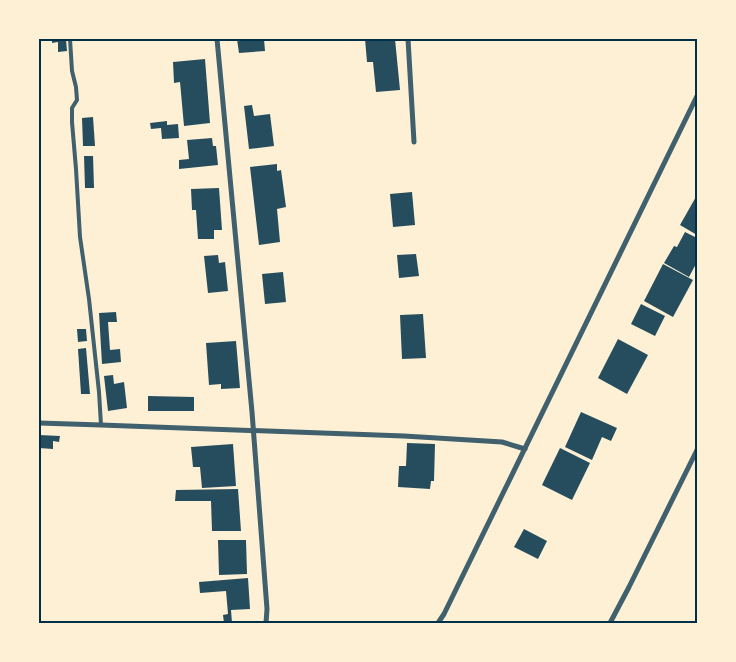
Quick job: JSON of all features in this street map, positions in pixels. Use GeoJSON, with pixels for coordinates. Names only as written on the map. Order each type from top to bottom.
{"type":"FeatureCollection","features":[{"type":"Feature","properties":{"kind":"street"},"geometry":{"type":"LineString","coordinates":[[217,39],[254,431],[267,609],[266,623]]}},
{"type":"Feature","properties":{"kind":"street"},"geometry":{"type":"LineString","coordinates":[[408,39],[414,142]]}},
{"type":"Feature","properties":{"kind":"street"},"geometry":{"type":"LineString","coordinates":[[438,623],[697,96]]}},
{"type":"Feature","properties":{"kind":"street"},"geometry":{"type":"LineString","coordinates":[[39,424],[404,436],[502,442],[525,449]]}},
{"type":"Feature","properties":{"kind":"street"},"geometry":{"type":"LineString","coordinates":[[610,623],[697,450]]}},
{"type":"Feature","properties":{"kind":"lane"},"geometry":{"type":"LineString","coordinates":[[70,39],[72,70],[77,100],[72,108],[72,122],[80,237],[99,392],[100,425]]}},
{"type":"Feature","properties":{"kind":"building"},"geometry":{"type":"Polygon","coordinates":[[[52,39],[66,39],[67,51],[58,52],[58,42],[52,43],[52,39]]]}},
{"type":"Feature","properties":{"kind":"building"},"geometry":{"type":"Polygon","coordinates":[[[237,39],[264,39],[265,51],[239,53],[237,39]]]}},
{"type":"Feature","properties":{"kind":"building"},"geometry":{"type":"Polygon","coordinates":[[[365,39],[395,39],[400,90],[376,92],[373,62],[367,62],[365,39]]]}},
{"type":"Feature","properties":{"kind":"building"},"geometry":{"type":"Polygon","coordinates":[[[205,59],[210,123],[184,126],[180,82],[174,83],[173,62],[205,59]]]}},
{"type":"Feature","properties":{"kind":"building"},"geometry":{"type":"Polygon","coordinates":[[[252,105],[254,116],[270,114],[274,146],[249,149],[244,106],[252,105]]]}},
{"type":"Feature","properties":{"kind":"building"},"geometry":{"type":"Polygon","coordinates":[[[93,117],[95,146],[83,146],[82,118],[93,117]]]}},
{"type":"Feature","properties":{"kind":"building"},"geometry":{"type":"Polygon","coordinates":[[[167,121],[167,125],[178,124],[179,138],[162,139],[161,128],[151,129],[150,123],[167,121]]]}},
{"type":"Feature","properties":{"kind":"building"},"geometry":{"type":"Polygon","coordinates":[[[212,138],[213,146],[216,146],[218,165],[179,169],[179,160],[189,159],[187,140],[212,138]]]}},
{"type":"Feature","properties":{"kind":"building"},"geometry":{"type":"Polygon","coordinates":[[[84,156],[93,156],[94,188],[85,188],[84,156]]]}},
{"type":"Feature","properties":{"kind":"building"},"geometry":{"type":"Polygon","coordinates":[[[277,164],[277,171],[281,170],[286,207],[277,209],[280,242],[259,245],[250,167],[277,164]]]}},
{"type":"Feature","properties":{"kind":"building"},"geometry":{"type":"Polygon","coordinates":[[[219,188],[222,230],[214,230],[214,239],[198,239],[196,210],[192,210],[191,189],[219,188]]]}},
{"type":"Feature","properties":{"kind":"building"},"geometry":{"type":"Polygon","coordinates":[[[412,192],[415,225],[393,227],[390,194],[412,192]]]}},
{"type":"Feature","properties":{"kind":"building"},"geometry":{"type":"Polygon","coordinates":[[[697,195],[697,235],[680,225],[697,195]]]}},
{"type":"Feature","properties":{"kind":"building"},"geometry":{"type":"Polygon","coordinates":[[[685,232],[697,238],[697,262],[689,277],[664,263],[674,246],[677,247],[685,232]]]}},
{"type":"Feature","properties":{"kind":"building"},"geometry":{"type":"Polygon","coordinates":[[[416,254],[419,276],[399,278],[397,255],[416,254]]]}},
{"type":"Feature","properties":{"kind":"building"},"geometry":{"type":"Polygon","coordinates":[[[218,255],[219,263],[225,262],[228,291],[208,293],[204,256],[218,255]]]}},
{"type":"Feature","properties":{"kind":"building"},"geometry":{"type":"Polygon","coordinates":[[[663,264],[693,280],[673,317],[644,301],[663,264]]]}},
{"type":"Feature","properties":{"kind":"building"},"geometry":{"type":"Polygon","coordinates":[[[283,272],[286,302],[265,304],[262,274],[283,272]]]}},
{"type":"Feature","properties":{"kind":"building"},"geometry":{"type":"Polygon","coordinates":[[[641,304],[665,316],[655,336],[631,324],[641,304]]]}},
{"type":"Feature","properties":{"kind":"building"},"geometry":{"type":"Polygon","coordinates":[[[116,312],[117,322],[108,322],[110,350],[120,349],[121,362],[102,364],[99,313],[116,312]]]}},
{"type":"Feature","properties":{"kind":"building"},"geometry":{"type":"Polygon","coordinates":[[[423,314],[426,358],[402,359],[400,315],[423,314]]]}},
{"type":"Feature","properties":{"kind":"building"},"geometry":{"type":"Polygon","coordinates":[[[77,329],[86,329],[87,341],[78,342],[77,329]]]}},
{"type":"Feature","properties":{"kind":"building"},"geometry":{"type":"Polygon","coordinates":[[[618,339],[648,355],[627,394],[598,378],[618,339]]]}},
{"type":"Feature","properties":{"kind":"building"},"geometry":{"type":"Polygon","coordinates":[[[236,341],[240,388],[221,389],[221,384],[209,385],[206,343],[236,341]]]}},
{"type":"Feature","properties":{"kind":"building"},"geometry":{"type":"Polygon","coordinates":[[[86,348],[90,394],[81,394],[78,349],[86,348]]]}},
{"type":"Feature","properties":{"kind":"building"},"geometry":{"type":"Polygon","coordinates":[[[113,375],[114,384],[124,382],[127,408],[108,411],[104,376],[113,375]]]}},
{"type":"Feature","properties":{"kind":"building"},"geometry":{"type":"Polygon","coordinates":[[[148,396],[194,397],[194,411],[148,411],[148,396]]]}},
{"type":"Feature","properties":{"kind":"building"},"geometry":{"type":"Polygon","coordinates":[[[581,412],[617,428],[611,441],[602,437],[592,460],[565,447],[581,412]]]}},
{"type":"Feature","properties":{"kind":"building"},"geometry":{"type":"Polygon","coordinates":[[[39,435],[60,436],[59,442],[53,441],[53,449],[39,448],[39,435]]]}},
{"type":"Feature","properties":{"kind":"building"},"geometry":{"type":"Polygon","coordinates":[[[407,443],[435,444],[434,481],[431,481],[430,489],[398,487],[399,466],[406,466],[407,443]]]}},
{"type":"Feature","properties":{"kind":"building"},"geometry":{"type":"Polygon","coordinates":[[[233,444],[236,486],[202,488],[200,467],[193,467],[191,447],[233,444]]]}},
{"type":"Feature","properties":{"kind":"building"},"geometry":{"type":"Polygon","coordinates":[[[560,448],[590,463],[572,500],[542,485],[560,448]]]}},
{"type":"Feature","properties":{"kind":"building"},"geometry":{"type":"Polygon","coordinates":[[[238,489],[241,531],[212,531],[211,501],[175,501],[176,490],[238,489]]]}},
{"type":"Feature","properties":{"kind":"building"},"geometry":{"type":"Polygon","coordinates":[[[524,529],[547,541],[538,559],[514,547],[524,529]]]}},
{"type":"Feature","properties":{"kind":"building"},"geometry":{"type":"Polygon","coordinates":[[[218,540],[246,540],[247,574],[219,575],[218,540]]]}},
{"type":"Feature","properties":{"kind":"building"},"geometry":{"type":"Polygon","coordinates":[[[248,578],[250,609],[231,610],[232,623],[224,623],[223,615],[228,614],[226,591],[200,593],[199,582],[248,578]]]}}]}
